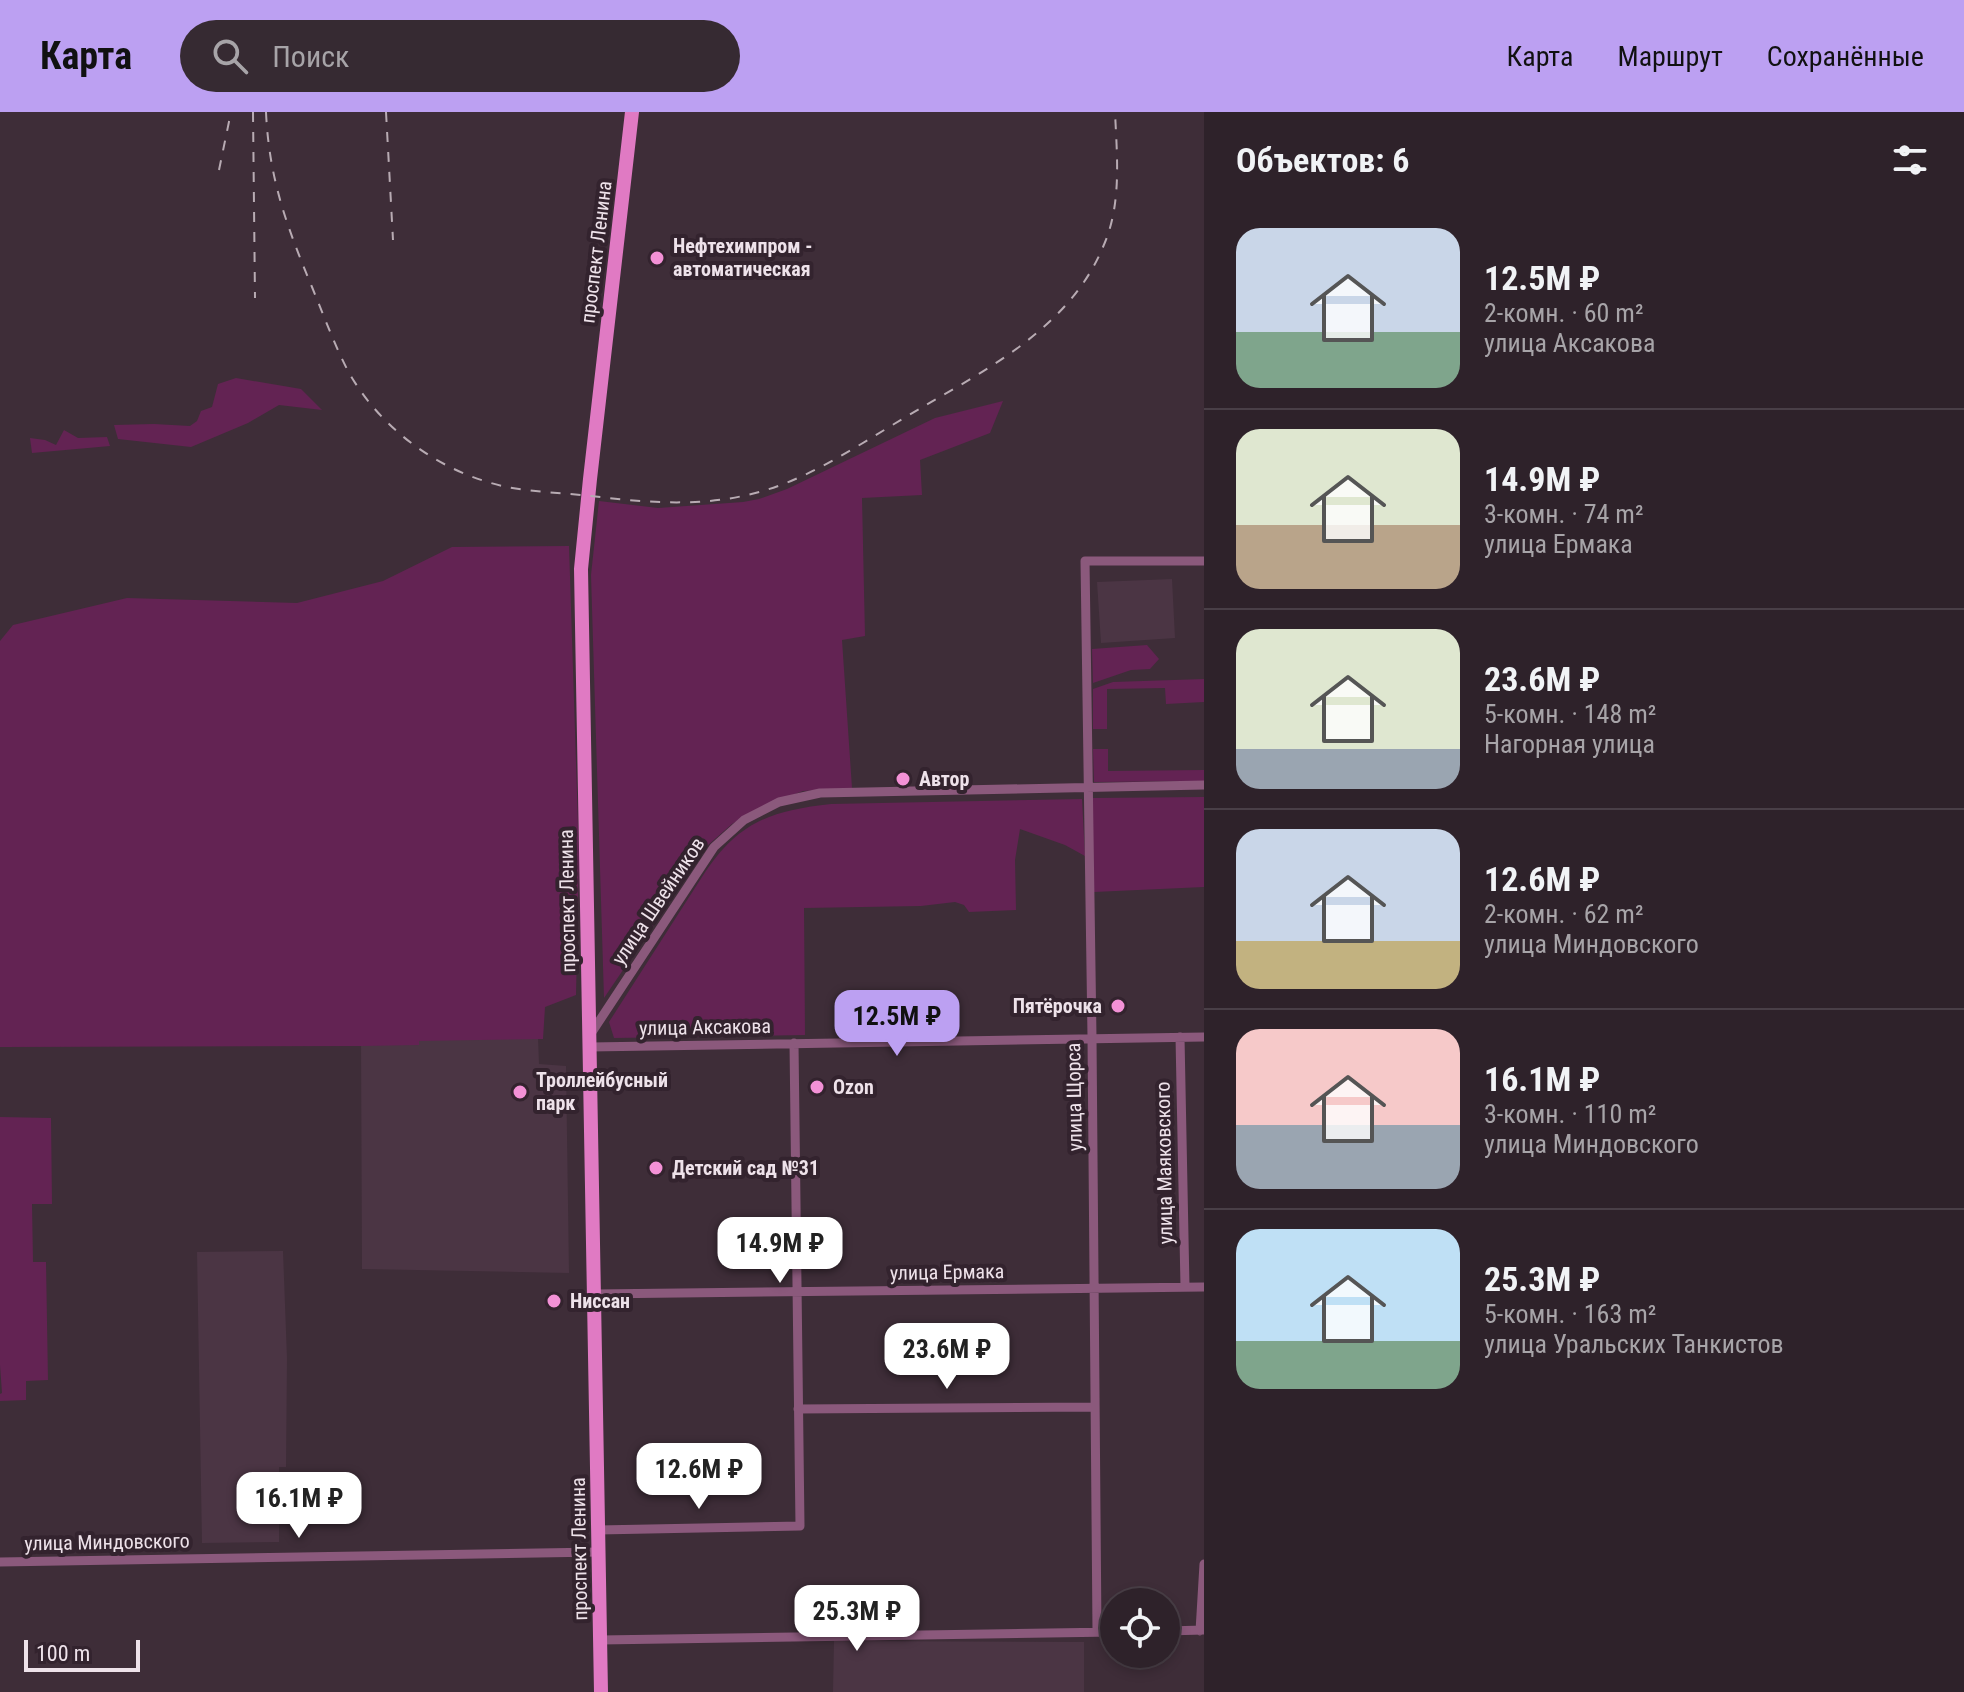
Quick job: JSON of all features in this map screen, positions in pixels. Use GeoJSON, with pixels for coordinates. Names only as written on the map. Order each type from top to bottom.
{"type":"FeatureCollection","features":[{"type":"Feature","properties":{"kind":"main road","name":"проспект Ленина"},"geometry":{"type":"LineString","coordinates":[[601,1692],[581,569],[632,112]]}},
{"type":"Feature","properties":{"kind":"street","name":"улица Щорса"},"geometry":{"type":"LineString","coordinates":[[1097,1632],[1085,561],[1204,561]]}},
{"type":"Feature","properties":{"kind":"street","name":"улица Швейников"},"geometry":{"type":"LineString","coordinates":[[590,1041],[714,847],[744,820],[779,802],[820,793],[1204,785]]}},
{"type":"Feature","properties":{"kind":"street","name":"улица Маяковского"},"geometry":{"type":"LineString","coordinates":[[1180,1037],[1185,1287]]}},
{"type":"Feature","properties":{"kind":"street","name":"улица Аксакова"},"geometry":{"type":"LineString","coordinates":[[590,1041],[794,1043],[1204,1037]]}},
{"type":"Feature","properties":{"kind":"street"},"geometry":{"type":"LineString","coordinates":[[598,1530],[800,1526],[794,1043]]}},
{"type":"Feature","properties":{"kind":"street","name":"улица Ермака"},"geometry":{"type":"LineString","coordinates":[[594,1294],[1204,1287]]}},
{"type":"Feature","properties":{"kind":"street"},"geometry":{"type":"LineString","coordinates":[[798,1409],[1095,1407]]}},
{"type":"Feature","properties":{"kind":"street","name":"улица Миндовского"},"geometry":{"type":"LineString","coordinates":[[0,1562],[599,1552]]}},
{"type":"Feature","properties":{"kind":"street"},"geometry":{"type":"LineString","coordinates":[[1180,1631],[1202,1630],[1204,1564]]}},
{"type":"Feature","properties":{"kind":"street"},"geometry":{"type":"LineString","coordinates":[[600,1640],[1097,1632]]}},
{"type":"Feature","properties":{"kind":"shaded area"},"geometry":{"type":"Polygon","coordinates":[[[236,378],[301,389],[322,410],[279,405],[248,423],[191,447],[118,439],[114,425],[190,426],[197,421],[201,411],[212,407],[218,384],[236,378]]]}},
{"type":"Feature","properties":{"kind":"shaded area"},"geometry":{"type":"Polygon","coordinates":[[[1003,401],[990,433],[920,460],[922,495],[862,498],[865,636],[842,640],[852,788],[803,791],[763,806],[732,824],[707,846],[604,998],[591,575],[599,501],[658,508],[759,499],[787,489],[935,418],[1003,401]]]}},
{"type":"Feature","properties":{"kind":"shaded area"},"geometry":{"type":"Polygon","coordinates":[[[64,430],[78,438],[107,437],[110,446],[32,453],[30,438],[56,445],[64,430]]]}},
{"type":"Feature","properties":{"kind":"shaded area"},"geometry":{"type":"Polygon","coordinates":[[[569,546],[579,855],[576,995],[545,1007],[543,1039],[419,1041],[419,1045],[363,1046],[0,1047],[0,641],[13,625],[127,598],[297,603],[383,581],[452,547],[569,546]]]}},
{"type":"Feature","properties":{"kind":"shaded area"},"geometry":{"type":"Polygon","coordinates":[[[1172,579],[1175,638],[1101,643],[1097,582],[1172,579]]]}},
{"type":"Feature","properties":{"kind":"shaded area"},"geometry":{"type":"Polygon","coordinates":[[[1147,645],[1159,659],[1150,669],[1131,670],[1093,683],[1092,649],[1147,645]]]}},
{"type":"Feature","properties":{"kind":"shaded area"},"geometry":{"type":"Polygon","coordinates":[[[1204,679],[1204,702],[1166,704],[1165,688],[1107,689],[1107,729],[1093,729],[1093,689],[1113,682],[1204,679]]]}},
{"type":"Feature","properties":{"kind":"shaded area"},"geometry":{"type":"Polygon","coordinates":[[[1093,749],[1108,749],[1108,771],[1204,770],[1204,781],[1094,782],[1093,749]]]}},
{"type":"Feature","properties":{"kind":"shaded area"},"geometry":{"type":"Polygon","coordinates":[[[1204,797],[1204,887],[1094,892],[1092,798],[1204,797]]]}},
{"type":"Feature","properties":{"kind":"shaded area"},"geometry":{"type":"Polygon","coordinates":[[[1082,799],[1085,856],[1065,845],[1020,829],[1015,860],[1016,910],[969,912],[964,905],[955,902],[921,906],[804,908],[805,1035],[614,1038],[609,1022],[702,877],[728,844],[756,823],[789,811],[831,804],[1082,799]]]}},
{"type":"Feature","properties":{"kind":"shaded area","name":"Троллейбусный парк"},"geometry":{"type":"Polygon","coordinates":[[[538,1037],[539,1064],[566,1066],[569,1273],[362,1269],[361,1039],[538,1037]]]}},
{"type":"Feature","properties":{"kind":"shaded area"},"geometry":{"type":"Polygon","coordinates":[[[0,1117],[51,1118],[52,1204],[32,1204],[33,1262],[46,1262],[48,1380],[26,1381],[26,1400],[0,1401],[0,1117]]]}},
{"type":"Feature","properties":{"kind":"shaded area"},"geometry":{"type":"Polygon","coordinates":[[[283,1251],[287,1358],[286,1467],[279,1467],[279,1542],[202,1543],[197,1252],[283,1251]]]}},
{"type":"Feature","properties":{"kind":"shaded area"},"geometry":{"type":"Polygon","coordinates":[[[834,1641],[1084,1642],[1084,1692],[833,1692],[834,1641]]]}},
{"type":"Feature","properties":{"kind":"railway"},"geometry":{"type":"LineString","coordinates":[[219,170],[231,112]]}},
{"type":"Feature","properties":{"kind":"railway"},"geometry":{"type":"LineString","coordinates":[[253,112],[255,298]]}},
{"type":"Feature","properties":{"kind":"railway"},"geometry":{"type":"LineString","coordinates":[[266,112],[271,159],[281,202],[329,330],[348,371],[377,412],[395,430],[436,460],[507,487],[635,501],[678,502],[744,496],[805,475],[974,377],[1026,342],[1049,322],[1089,275],[1109,231],[1117,181],[1115,112]]}},
{"type":"Feature","properties":{"kind":"railway"},"geometry":{"type":"LineString","coordinates":[[386,112],[393,240]]}},
{"type":"Feature","properties":{"kind":"place","name":"Нефтехимпром - автоматическая"},"geometry":{"type":"Point","coordinates":[657,258]}},
{"type":"Feature","properties":{"kind":"place","name":"Автор"},"geometry":{"type":"Point","coordinates":[903,779]}},
{"type":"Feature","properties":{"kind":"place","name":"Пятёрочка"},"geometry":{"type":"Point","coordinates":[1118,1006]}},
{"type":"Feature","properties":{"kind":"place","name":"Ozon"},"geometry":{"type":"Point","coordinates":[817,1087]}},
{"type":"Feature","properties":{"kind":"place","name":"Троллейбусный парк"},"geometry":{"type":"Point","coordinates":[520,1092]}},
{"type":"Feature","properties":{"kind":"place","name":"Детский сад №31"},"geometry":{"type":"Point","coordinates":[656,1168]}},
{"type":"Feature","properties":{"kind":"place","name":"Ниссан"},"geometry":{"type":"Point","coordinates":[554,1301]}}]}
